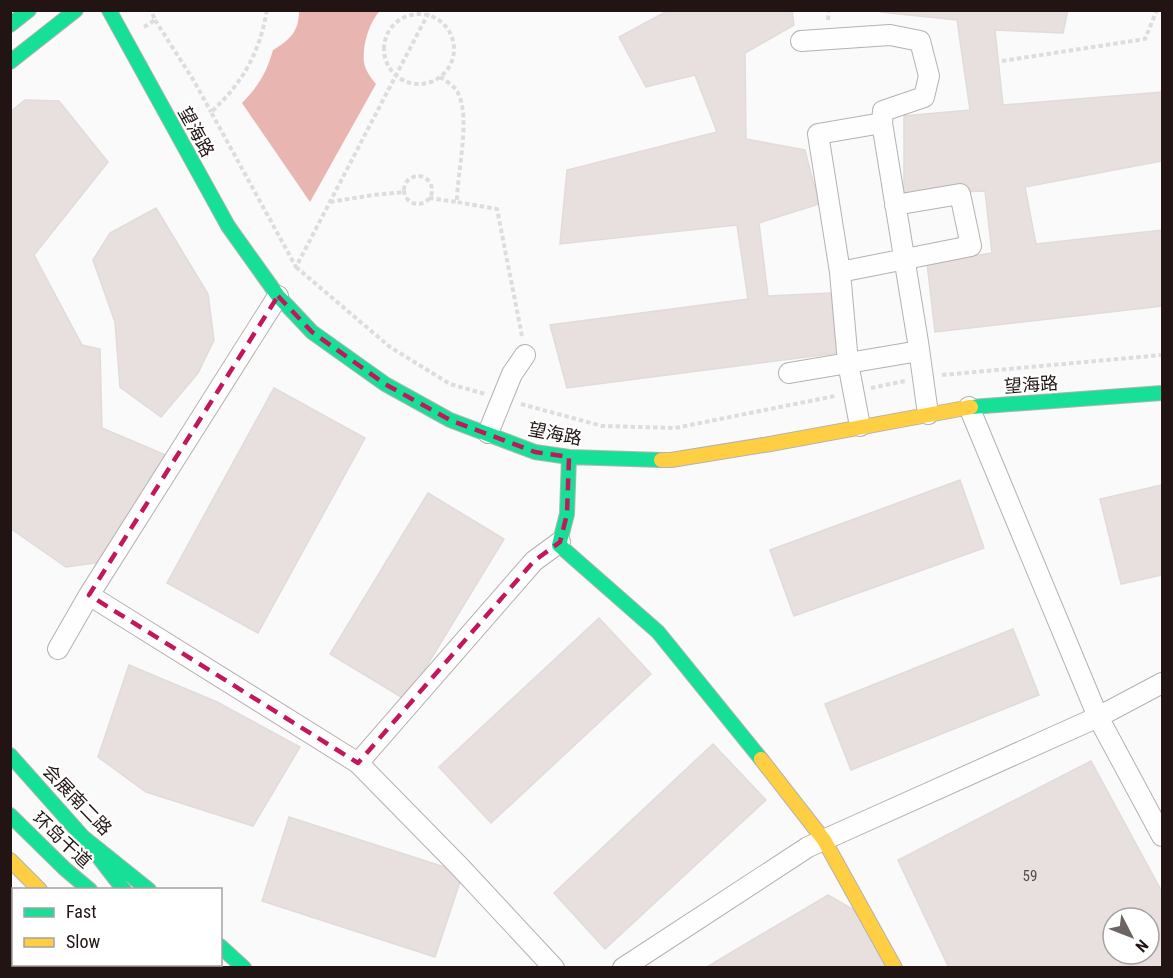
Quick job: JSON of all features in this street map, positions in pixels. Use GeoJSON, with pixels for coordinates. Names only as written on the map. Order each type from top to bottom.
{"type":"FeatureCollection","features":[{"type":"Feature","properties":{"kind":"main road"},"geometry":{"type":"LineString","coordinates":[[10,25],[29,10]]}},
{"type":"Feature","properties":{"kind":"main road"},"geometry":{"type":"LineString","coordinates":[[10,62],[76,10]]}},
{"type":"Feature","properties":{"kind":"main road","name":"望海路"},"geometry":{"type":"LineString","coordinates":[[109,10],[124,41],[228,225],[278,296],[312,332],[385,384],[450,420],[535,452],[569,457],[671,459],[770,444],[969,407],[1162,393]]}},
{"type":"Feature","properties":{"kind":"main road"},"geometry":{"type":"LineString","coordinates":[[569,457],[567,514],[559,545],[657,632],[824,840],[894,968]]}},
{"type":"Feature","properties":{"kind":"main road","name":"会展南二路"},"geometry":{"type":"LineString","coordinates":[[10,755],[83,837],[147,888]]}},
{"type":"Feature","properties":{"kind":"main road","name":"环岛干道"},"geometry":{"type":"LineString","coordinates":[[10,815],[88,888]]}},
{"type":"Feature","properties":{"kind":"main road"},"geometry":{"type":"LineString","coordinates":[[83,837],[122,888]]}},
{"type":"Feature","properties":{"kind":"main road"},"geometry":{"type":"LineString","coordinates":[[10,860],[38,888]]}},
{"type":"Feature","properties":{"kind":"main road"},"geometry":{"type":"LineString","coordinates":[[222,948],[244,968]]}},
{"type":"Feature","properties":{"kind":"street"},"geometry":{"type":"LineString","coordinates":[[801,41],[890,35],[920,41],[929,76],[924,97],[883,111],[882,123],[928,414]]}},
{"type":"Feature","properties":{"kind":"street"},"geometry":{"type":"LineString","coordinates":[[860,426],[848,363],[840,272],[818,134],[882,123]]}},
{"type":"Feature","properties":{"kind":"street"},"geometry":{"type":"LineString","coordinates":[[840,272],[971,246],[960,194],[895,205]]}},
{"type":"Feature","properties":{"kind":"street"},"geometry":{"type":"LineString","coordinates":[[58,649],[89,595],[278,296]]}},
{"type":"Feature","properties":{"kind":"street"},"geometry":{"type":"LineString","coordinates":[[789,373],[919,351]]}},
{"type":"Feature","properties":{"kind":"street"},"geometry":{"type":"LineString","coordinates":[[488,433],[512,374],[525,355]]}},
{"type":"Feature","properties":{"kind":"street"},"geometry":{"type":"LineString","coordinates":[[969,407],[1098,717],[1162,836]]}},
{"type":"Feature","properties":{"kind":"street"},"geometry":{"type":"LineString","coordinates":[[358,763],[534,561],[560,542]]}},
{"type":"Feature","properties":{"kind":"street"},"geometry":{"type":"LineString","coordinates":[[89,595],[358,763],[460,867],[554,968]]}},
{"type":"Feature","properties":{"kind":"street"},"geometry":{"type":"LineString","coordinates":[[623,968],[808,847],[1098,717],[1162,684]]}},
{"type":"Feature","properties":{"kind":"path"},"geometry":{"type":"LineString","coordinates":[[211,112],[245,75],[263,28],[267,10]]}},
{"type":"Feature","properties":{"kind":"path"},"geometry":{"type":"LineString","coordinates":[[1002,61],[1145,39],[1157,10]]}},
{"type":"Feature","properties":{"kind":"path"},"geometry":{"type":"LineString","coordinates":[[296,267],[429,13]]}},
{"type":"Feature","properties":{"kind":"path"},"geometry":{"type":"LineString","coordinates":[[429,13],[446,27],[453,42],[453,58],[448,69],[440,77],[427,83],[415,84],[396,76],[389,68],[384,54],[386,36],[396,22],[412,15],[429,13]]}},
{"type":"Feature","properties":{"kind":"path"},"geometry":{"type":"LineString","coordinates":[[155,20],[194,81],[296,267],[390,347],[450,384],[602,426],[675,428],[922,378],[1162,355]]}},
{"type":"Feature","properties":{"kind":"path"},"geometry":{"type":"LineString","coordinates":[[440,77],[457,91],[462,107],[463,132],[457,180],[457,202]]}},
{"type":"Feature","properties":{"kind":"path"},"geometry":{"type":"LineString","coordinates":[[420,177],[430,183],[432,192],[429,198],[422,204],[408,200],[404,192],[408,180],[420,177]]}},
{"type":"Feature","properties":{"kind":"path"},"geometry":{"type":"LineString","coordinates":[[330,202],[404,192]]}},
{"type":"Feature","properties":{"kind":"path"},"geometry":{"type":"LineString","coordinates":[[429,198],[498,208],[525,355]]}},
{"type":"Feature","properties":{"kind":"highlighted area"},"geometry":{"type":"Polygon","coordinates":[[[278,296],[312,332],[385,384],[450,420],[535,452],[569,457],[567,514],[560,542],[534,561],[358,763],[89,595],[278,296]]]}},
{"type":"Feature","properties":{"kind":"shaded area"},"geometry":{"type":"Polygon","coordinates":[[[299,11],[380,11],[365,42],[364,56],[366,68],[376,84],[310,202],[242,103],[261,79],[273,50],[292,34],[299,18],[299,11]]]}},
{"type":"Feature","properties":{"kind":"building"},"geometry":{"type":"Polygon","coordinates":[[[669,10],[792,10],[794,25],[745,53],[746,139],[805,150],[819,204],[759,223],[768,296],[831,293],[837,353],[567,388],[550,325],[748,299],[737,225],[560,244],[567,170],[717,132],[695,75],[646,87],[619,37],[669,10]]]}},
{"type":"Feature","properties":{"kind":"building"},"geometry":{"type":"Polygon","coordinates":[[[881,10],[1068,10],[1063,33],[995,30],[1003,105],[1162,92],[1162,161],[1025,187],[1036,244],[1162,230],[1162,306],[935,332],[927,263],[992,253],[985,191],[904,194],[904,116],[970,110],[957,20],[881,12],[881,10]]]}},
{"type":"Feature","properties":{"kind":"building"},"geometry":{"type":"Polygon","coordinates":[[[25,100],[59,101],[108,162],[34,255],[82,345],[100,349],[102,428],[168,456],[102,562],[66,567],[10,528],[10,112],[25,100]]]}},
{"type":"Feature","properties":{"kind":"building"},"geometry":{"type":"Polygon","coordinates":[[[156,208],[208,294],[214,340],[198,373],[161,417],[120,387],[115,322],[93,260],[110,233],[156,208]]]}},
{"type":"Feature","properties":{"kind":"building"},"geometry":{"type":"Polygon","coordinates":[[[274,388],[365,438],[258,633],[167,583],[274,388]]]}},
{"type":"Feature","properties":{"kind":"building"},"geometry":{"type":"Polygon","coordinates":[[[960,480],[984,548],[794,616],[770,550],[960,480]]]}},
{"type":"Feature","properties":{"kind":"building"},"geometry":{"type":"Polygon","coordinates":[[[1162,485],[1162,575],[1121,584],[1100,499],[1162,485]]]}},
{"type":"Feature","properties":{"kind":"building"},"geometry":{"type":"Polygon","coordinates":[[[428,493],[504,539],[406,700],[330,654],[428,493]]]}},
{"type":"Feature","properties":{"kind":"building"},"geometry":{"type":"Polygon","coordinates":[[[599,618],[651,674],[491,823],[439,767],[599,618]]]}},
{"type":"Feature","properties":{"kind":"building"},"geometry":{"type":"Polygon","coordinates":[[[1013,629],[1039,695],[851,770],[825,704],[1013,629]]]}},
{"type":"Feature","properties":{"kind":"building"},"geometry":{"type":"Polygon","coordinates":[[[129,665],[217,702],[300,747],[253,826],[146,792],[98,757],[129,665]]]}},
{"type":"Feature","properties":{"kind":"building"},"geometry":{"type":"Polygon","coordinates":[[[713,744],[766,800],[605,949],[554,893],[713,744]]]}},
{"type":"Feature","properties":{"kind":"building"},"geometry":{"type":"Polygon","coordinates":[[[1091,761],[1162,892],[1162,968],[949,968],[898,860],[1091,761]]]}},
{"type":"Feature","properties":{"kind":"building"},"geometry":{"type":"Polygon","coordinates":[[[289,817],[463,873],[435,957],[262,901],[289,817]]]}},
{"type":"Feature","properties":{"kind":"building"},"geometry":{"type":"Polygon","coordinates":[[[828,895],[861,914],[890,968],[705,968],[828,895]]]}},
{"type":"Feature","properties":{"kind":"traffic: fast"},"geometry":{"type":"LineString","coordinates":[[10,25],[29,10]]}},
{"type":"Feature","properties":{"kind":"traffic: fast"},"geometry":{"type":"LineString","coordinates":[[10,62],[76,10]]}},
{"type":"Feature","properties":{"kind":"traffic: fast"},"geometry":{"type":"LineString","coordinates":[[109,10],[228,226],[278,296],[312,332],[385,384],[450,420],[535,452],[569,457],[661,460]]}},
{"type":"Feature","properties":{"kind":"traffic: fast"},"geometry":{"type":"LineString","coordinates":[[971,407],[1162,393]]}},
{"type":"Feature","properties":{"kind":"traffic: fast"},"geometry":{"type":"LineString","coordinates":[[569,457],[567,514],[559,545],[658,632],[761,759]]}},
{"type":"Feature","properties":{"kind":"traffic: fast"},"geometry":{"type":"LineString","coordinates":[[10,755],[83,837],[147,888]]}},
{"type":"Feature","properties":{"kind":"traffic: fast"},"geometry":{"type":"LineString","coordinates":[[10,815],[88,888]]}},
{"type":"Feature","properties":{"kind":"traffic: fast"},"geometry":{"type":"LineString","coordinates":[[83,837],[122,888]]}},
{"type":"Feature","properties":{"kind":"traffic: fast"},"geometry":{"type":"LineString","coordinates":[[222,948],[244,968]]}},
{"type":"Feature","properties":{"kind":"traffic: slow"},"geometry":{"type":"LineString","coordinates":[[661,460],[770,444],[971,407]]}},
{"type":"Feature","properties":{"kind":"traffic: slow"},"geometry":{"type":"LineString","coordinates":[[761,759],[824,840],[895,968]]}},
{"type":"Feature","properties":{"kind":"traffic: slow"},"geometry":{"type":"LineString","coordinates":[[10,860],[38,888]]}}]}
